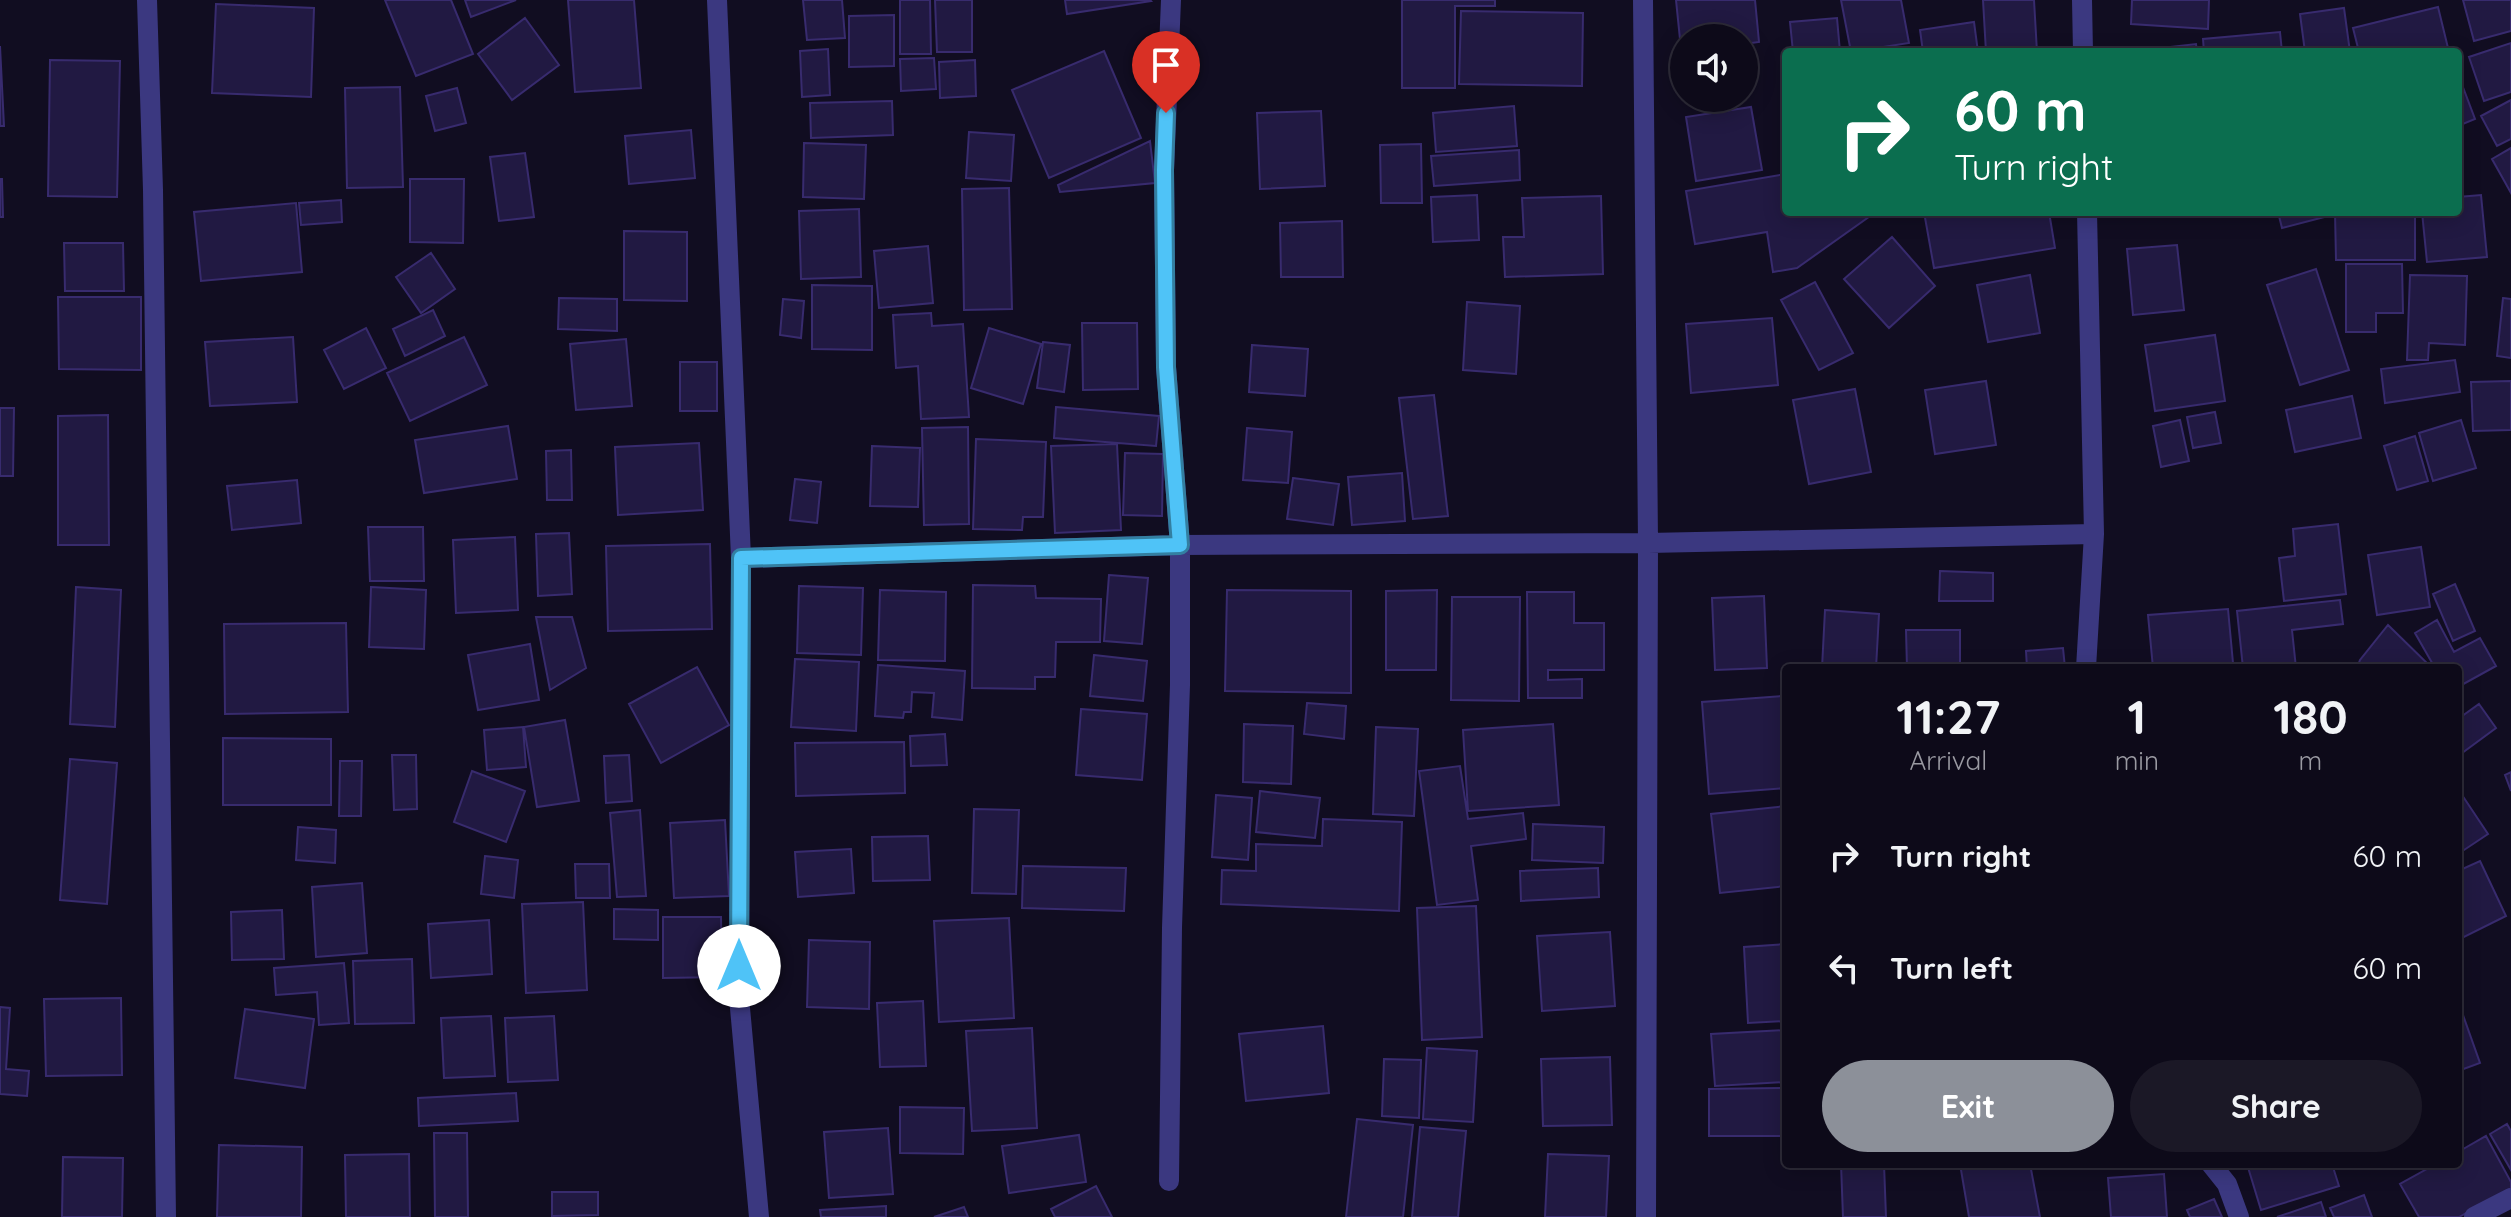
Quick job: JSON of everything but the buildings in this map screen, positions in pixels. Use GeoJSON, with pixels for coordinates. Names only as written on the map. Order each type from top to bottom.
{"type":"FeatureCollection","features":[{"type":"Feature","properties":{"kind":"street"},"geometry":{"type":"LineString","coordinates":[[147,0],[153,190],[166,1217]]}},
{"type":"Feature","properties":{"kind":"street"},"geometry":{"type":"LineString","coordinates":[[717,0],[741,558],[739,997],[759,1217]]}},
{"type":"Feature","properties":{"kind":"street"},"geometry":{"type":"LineString","coordinates":[[1169,1181],[1172,928],[1180,685],[1180,545],[1166,367],[1164,170],[1171,0]]}},
{"type":"Feature","properties":{"kind":"street"},"geometry":{"type":"LineString","coordinates":[[1643,0],[1648,543],[1646,1217]]}},
{"type":"Feature","properties":{"kind":"street"},"geometry":{"type":"LineString","coordinates":[[2082,0],[2083,48]]}},
{"type":"Feature","properties":{"kind":"street"},"geometry":{"type":"LineString","coordinates":[[2086,664],[2094,534],[2087,216]]}},
{"type":"Feature","properties":{"kind":"street"},"geometry":{"type":"LineString","coordinates":[[741,558],[1180,545],[1648,543],[2094,534]]}},
{"type":"Feature","properties":{"kind":"street"},"geometry":{"type":"LineString","coordinates":[[2214,1168],[2227,1184],[2239,1217]]}},
{"type":"Feature","properties":{"kind":"street"},"geometry":{"type":"LineString","coordinates":[[2474,1217],[2511,1198]]}},
{"type":"Feature","properties":{"kind":"route"},"geometry":{"type":"LineString","coordinates":[[739,966],[741,558],[1180,545],[1166,367],[1166,113]]}}]}
